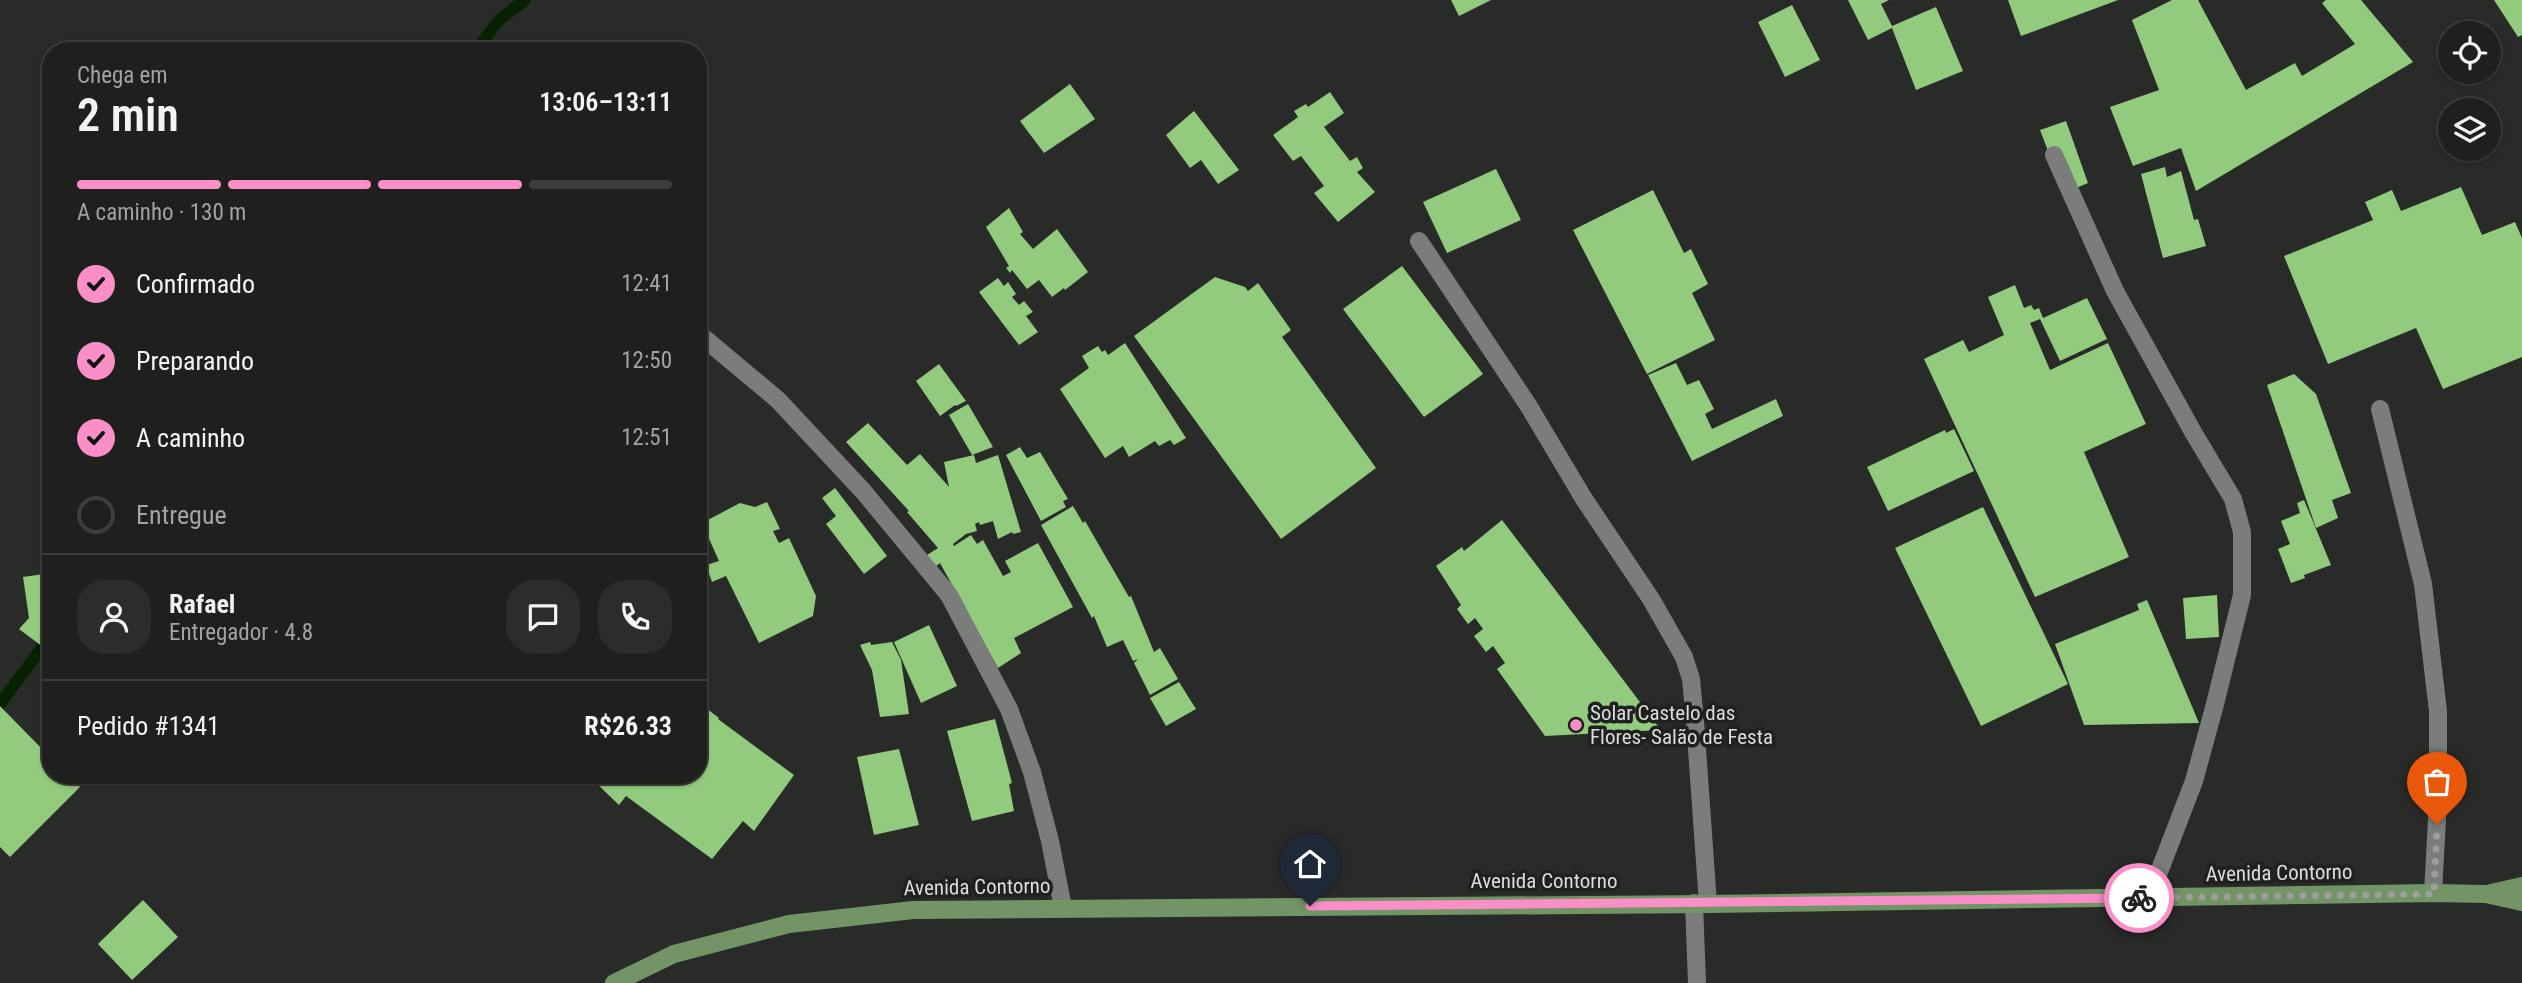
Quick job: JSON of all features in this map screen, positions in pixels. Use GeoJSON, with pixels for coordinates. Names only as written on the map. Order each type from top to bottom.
{"type":"FeatureCollection","features":[{"type":"Feature","properties":{"kind":"main road","name":"Avenida Contorno"},"geometry":{"type":"LineString","coordinates":[[614,983],[674,954],[789,924],[913,909],[2486,894],[2522,886]]}},
{"type":"Feature","properties":{"kind":"main road","name":"Avenida Contorno"},"geometry":{"type":"LineString","coordinates":[[2486,894],[2522,902]]}},
{"type":"Feature","properties":{"kind":"street"},"geometry":{"type":"LineString","coordinates":[[2054,156],[2115,291],[2233,499],[2242,532],[2242,595],[2217,696],[2194,781],[2149,898]]}},
{"type":"Feature","properties":{"kind":"street"},"geometry":{"type":"LineString","coordinates":[[1419,241],[1528,405],[1584,499],[1651,599],[1684,657],[1691,679],[1693,700],[1701,903],[1697,983]]}},
{"type":"Feature","properties":{"kind":"street"},"geometry":{"type":"LineString","coordinates":[[707,341],[778,400],[863,491],[949,595],[1009,709],[1032,772],[1050,841],[1063,908]]}},
{"type":"Feature","properties":{"kind":"street"},"geometry":{"type":"LineString","coordinates":[[2380,409],[2423,584],[2436,698],[2438,801],[2434,894]]}},
{"type":"Feature","properties":{"kind":"building"},"geometry":{"type":"Polygon","coordinates":[[[1451,0],[1491,0],[1459,16],[1451,0]]]}},
{"type":"Feature","properties":{"kind":"building"},"geometry":{"type":"Polygon","coordinates":[[[1848,0],[1889,0],[1881,4],[1892,26],[1936,7],[1963,71],[1916,90],[1892,28],[1868,40],[1848,0]]]}},
{"type":"Feature","properties":{"kind":"building"},"geometry":{"type":"Polygon","coordinates":[[[2008,0],[2118,0],[2021,36],[2008,0]]]}},
{"type":"Feature","properties":{"kind":"building"},"geometry":{"type":"Polygon","coordinates":[[[2172,0],[2198,0],[2246,90],[2295,63],[2302,76],[2355,44],[2322,3],[2326,0],[2361,0],[2413,62],[2196,191],[2181,148],[2133,166],[2110,107],[2159,90],[2132,20],[2172,0]]]}},
{"type":"Feature","properties":{"kind":"building"},"geometry":{"type":"Polygon","coordinates":[[[2494,0],[2522,0],[2522,35],[2518,37],[2494,0]]]}},
{"type":"Feature","properties":{"kind":"building"},"geometry":{"type":"Polygon","coordinates":[[[1792,5],[1820,60],[1785,77],[1758,22],[1792,5]]]}},
{"type":"Feature","properties":{"kind":"building"},"geometry":{"type":"Polygon","coordinates":[[[1070,84],[1095,119],[1044,153],[1020,121],[1070,84]]]}},
{"type":"Feature","properties":{"kind":"building"},"geometry":{"type":"Polygon","coordinates":[[[1330,92],[1344,113],[1324,127],[1350,161],[1357,157],[1363,168],[1357,172],[1375,192],[1338,222],[1314,193],[1324,186],[1301,156],[1293,161],[1273,135],[1298,117],[1294,111],[1306,104],[1308,107],[1330,92]]]}},
{"type":"Feature","properties":{"kind":"building"},"geometry":{"type":"Polygon","coordinates":[[[1194,111],[1239,170],[1218,184],[1201,160],[1190,168],[1166,135],[1194,111]]]}},
{"type":"Feature","properties":{"kind":"building"},"geometry":{"type":"Polygon","coordinates":[[[2066,121],[2088,183],[2064,193],[2040,130],[2066,121]]]}},
{"type":"Feature","properties":{"kind":"building"},"geometry":{"type":"Polygon","coordinates":[[[2165,167],[2167,177],[2181,171],[2194,220],[2198,219],[2206,246],[2163,258],[2141,174],[2165,167]]]}},
{"type":"Feature","properties":{"kind":"building"},"geometry":{"type":"Polygon","coordinates":[[[1496,169],[1521,220],[1447,253],[1423,202],[1496,169]]]}},
{"type":"Feature","properties":{"kind":"building"},"geometry":{"type":"Polygon","coordinates":[[[2461,187],[2482,235],[2515,222],[2522,238],[2522,357],[2443,389],[2416,328],[2328,364],[2284,256],[2373,220],[2365,202],[2392,190],[2401,211],[2461,187]]]}},
{"type":"Feature","properties":{"kind":"building"},"geometry":{"type":"Polygon","coordinates":[[[1653,190],[1684,253],[1691,249],[1708,284],[1692,293],[1715,340],[1647,374],[1573,230],[1653,190]]]}},
{"type":"Feature","properties":{"kind":"building"},"geometry":{"type":"Polygon","coordinates":[[[1009,208],[1023,232],[1020,234],[1033,249],[1057,229],[1088,272],[1052,297],[1039,280],[1027,289],[1012,270],[1010,273],[1006,268],[1009,266],[986,227],[1009,208]]]}},
{"type":"Feature","properties":{"kind":"building"},"geometry":{"type":"Polygon","coordinates":[[[1402,266],[1483,374],[1424,417],[1343,309],[1402,266]]]}},
{"type":"Feature","properties":{"kind":"building"},"geometry":{"type":"Polygon","coordinates":[[[1215,277],[1245,287],[1248,291],[1258,283],[1291,330],[1282,337],[1376,468],[1281,539],[1134,336],[1215,277]]]}},
{"type":"Feature","properties":{"kind":"building"},"geometry":{"type":"Polygon","coordinates":[[[998,278],[1004,286],[1008,282],[1016,294],[1012,297],[1019,305],[1024,301],[1033,312],[1026,316],[1038,332],[1019,345],[979,292],[998,278]]]}},
{"type":"Feature","properties":{"kind":"building"},"geometry":{"type":"Polygon","coordinates":[[[2015,285],[2024,308],[2031,305],[2034,310],[2039,308],[2043,318],[2087,298],[2107,339],[2060,361],[2040,319],[2030,323],[2050,370],[2108,343],[2146,424],[2084,452],[2129,557],[2035,597],[1924,359],[1963,340],[1969,352],[2004,335],[1988,297],[2015,285]]]}},
{"type":"Feature","properties":{"kind":"building"},"geometry":{"type":"Polygon","coordinates":[[[1125,343],[1186,438],[1174,445],[1170,440],[1159,446],[1155,441],[1129,457],[1123,446],[1105,458],[1060,389],[1089,368],[1082,356],[1098,346],[1108,355],[1125,343]]]}},
{"type":"Feature","properties":{"kind":"building"},"geometry":{"type":"Polygon","coordinates":[[[1676,363],[1687,385],[1699,380],[1714,409],[1705,414],[1712,429],[1776,399],[1783,416],[1692,461],[1648,375],[1676,363]]]}},
{"type":"Feature","properties":{"kind":"building"},"geometry":{"type":"Polygon","coordinates":[[[939,364],[966,401],[940,416],[916,381],[939,364]]]}},
{"type":"Feature","properties":{"kind":"building"},"geometry":{"type":"Polygon","coordinates":[[[2294,374],[2316,394],[2351,493],[2332,500],[2338,518],[2316,528],[2267,385],[2294,374]]]}},
{"type":"Feature","properties":{"kind":"building"},"geometry":{"type":"Polygon","coordinates":[[[968,404],[993,447],[972,455],[949,415],[968,404]]]}},
{"type":"Feature","properties":{"kind":"building"},"geometry":{"type":"Polygon","coordinates":[[[868,423],[907,465],[920,454],[949,487],[944,462],[974,455],[976,463],[998,455],[1021,532],[1012,532],[998,539],[993,521],[980,525],[979,522],[975,524],[977,531],[966,534],[953,544],[954,546],[971,535],[977,544],[983,540],[1003,576],[1011,572],[1005,561],[1038,543],[1073,607],[1014,638],[1021,653],[998,668],[940,563],[935,567],[927,555],[938,548],[907,512],[909,511],[846,442],[868,423]]]}},
{"type":"Feature","properties":{"kind":"building"},"geometry":{"type":"Polygon","coordinates":[[[1954,429],[1974,471],[1888,511],[1867,467],[1945,430],[1946,433],[1954,429]]]}},
{"type":"Feature","properties":{"kind":"building"},"geometry":{"type":"Polygon","coordinates":[[[1020,447],[1027,458],[1040,452],[1068,499],[1063,501],[1066,507],[1041,521],[1006,455],[1020,447]]]}},
{"type":"Feature","properties":{"kind":"building"},"geometry":{"type":"Polygon","coordinates":[[[835,488],[887,556],[864,574],[826,524],[836,516],[822,498],[835,488]]]}},
{"type":"Feature","properties":{"kind":"building"},"geometry":{"type":"Polygon","coordinates":[[[2304,500],[2331,565],[2291,583],[2278,549],[2290,544],[2281,521],[2300,513],[2297,503],[2304,500]]]}},
{"type":"Feature","properties":{"kind":"building"},"geometry":{"type":"Polygon","coordinates":[[[767,502],[780,529],[773,531],[779,543],[789,538],[816,596],[813,616],[759,643],[726,576],[712,582],[707,568],[707,565],[719,561],[707,534],[707,520],[740,503],[755,507],[767,502]]]}},
{"type":"Feature","properties":{"kind":"building"},"geometry":{"type":"Polygon","coordinates":[[[1073,506],[1083,523],[1085,521],[1129,597],[1131,596],[1154,652],[1160,648],[1178,679],[1150,695],[1134,663],[1138,659],[1133,661],[1123,640],[1107,647],[1094,616],[1092,618],[1041,525],[1073,506]]]}},
{"type":"Feature","properties":{"kind":"building"},"geometry":{"type":"Polygon","coordinates":[[[1983,507],[2068,684],[1981,726],[1895,548],[1983,507]]]}},
{"type":"Feature","properties":{"kind":"building"},"geometry":{"type":"Polygon","coordinates":[[[1502,520],[1661,730],[1545,736],[1497,669],[1505,663],[1493,646],[1486,652],[1474,636],[1483,629],[1475,618],[1468,624],[1457,609],[1461,605],[1436,566],[1462,547],[1464,551],[1502,520]]]}},
{"type":"Feature","properties":{"kind":"building"},"geometry":{"type":"Polygon","coordinates":[[[42,574],[42,646],[19,629],[29,618],[23,577],[42,574]]]}},
{"type":"Feature","properties":{"kind":"building"},"geometry":{"type":"Polygon","coordinates":[[[2217,595],[2219,637],[2186,639],[2183,598],[2217,595]]]}},
{"type":"Feature","properties":{"kind":"building"},"geometry":{"type":"Polygon","coordinates":[[[2147,600],[2199,723],[2084,725],[2055,644],[2139,610],[2137,604],[2147,600]]]}},
{"type":"Feature","properties":{"kind":"building"},"geometry":{"type":"Polygon","coordinates":[[[929,625],[957,686],[921,703],[894,642],[929,625]]]}},
{"type":"Feature","properties":{"kind":"building"},"geometry":{"type":"Polygon","coordinates":[[[870,642],[871,645],[892,642],[901,660],[909,714],[880,717],[872,670],[860,645],[870,642]]]}},
{"type":"Feature","properties":{"kind":"building"},"geometry":{"type":"Polygon","coordinates":[[[1179,682],[1196,709],[1166,726],[1150,698],[1179,682]]]}},
{"type":"Feature","properties":{"kind":"building"},"geometry":{"type":"Polygon","coordinates":[[[0,706],[42,749],[42,784],[77,784],[80,787],[10,857],[0,847],[0,706]]]}},
{"type":"Feature","properties":{"kind":"building"},"geometry":{"type":"Polygon","coordinates":[[[707,709],[794,775],[754,831],[743,821],[712,859],[626,796],[619,805],[597,784],[707,784],[707,709]]]}},
{"type":"Feature","properties":{"kind":"building"},"geometry":{"type":"Polygon","coordinates":[[[995,719],[1012,783],[1009,784],[1014,811],[972,821],[947,731],[995,719]]]}},
{"type":"Feature","properties":{"kind":"building"},"geometry":{"type":"Polygon","coordinates":[[[899,749],[919,825],[874,835],[857,757],[899,749]]]}},
{"type":"Feature","properties":{"kind":"building"},"geometry":{"type":"Polygon","coordinates":[[[143,900],[178,937],[132,980],[98,944],[143,900]]]}},
{"type":"Feature","properties":{"kind":"waterway"},"geometry":{"type":"LineString","coordinates":[[483,42],[499,20],[525,0]]}},
{"type":"Feature","properties":{"kind":"waterway"},"geometry":{"type":"LineString","coordinates":[[0,704],[42,647]]}},
{"type":"Feature","properties":{"kind":"way so far"},"geometry":{"type":"LineString","coordinates":[[2139,898],[2434,894],[2437,824]]}},
{"type":"Feature","properties":{"kind":"place","name":"Solar Castelo das Flores- Salão de Festa"},"geometry":{"type":"Point","coordinates":[1576,725]}},
{"type":"Feature","properties":{"kind":"route"},"geometry":{"type":"LineString","coordinates":[[1310,906],[2139,898]]}}]}
